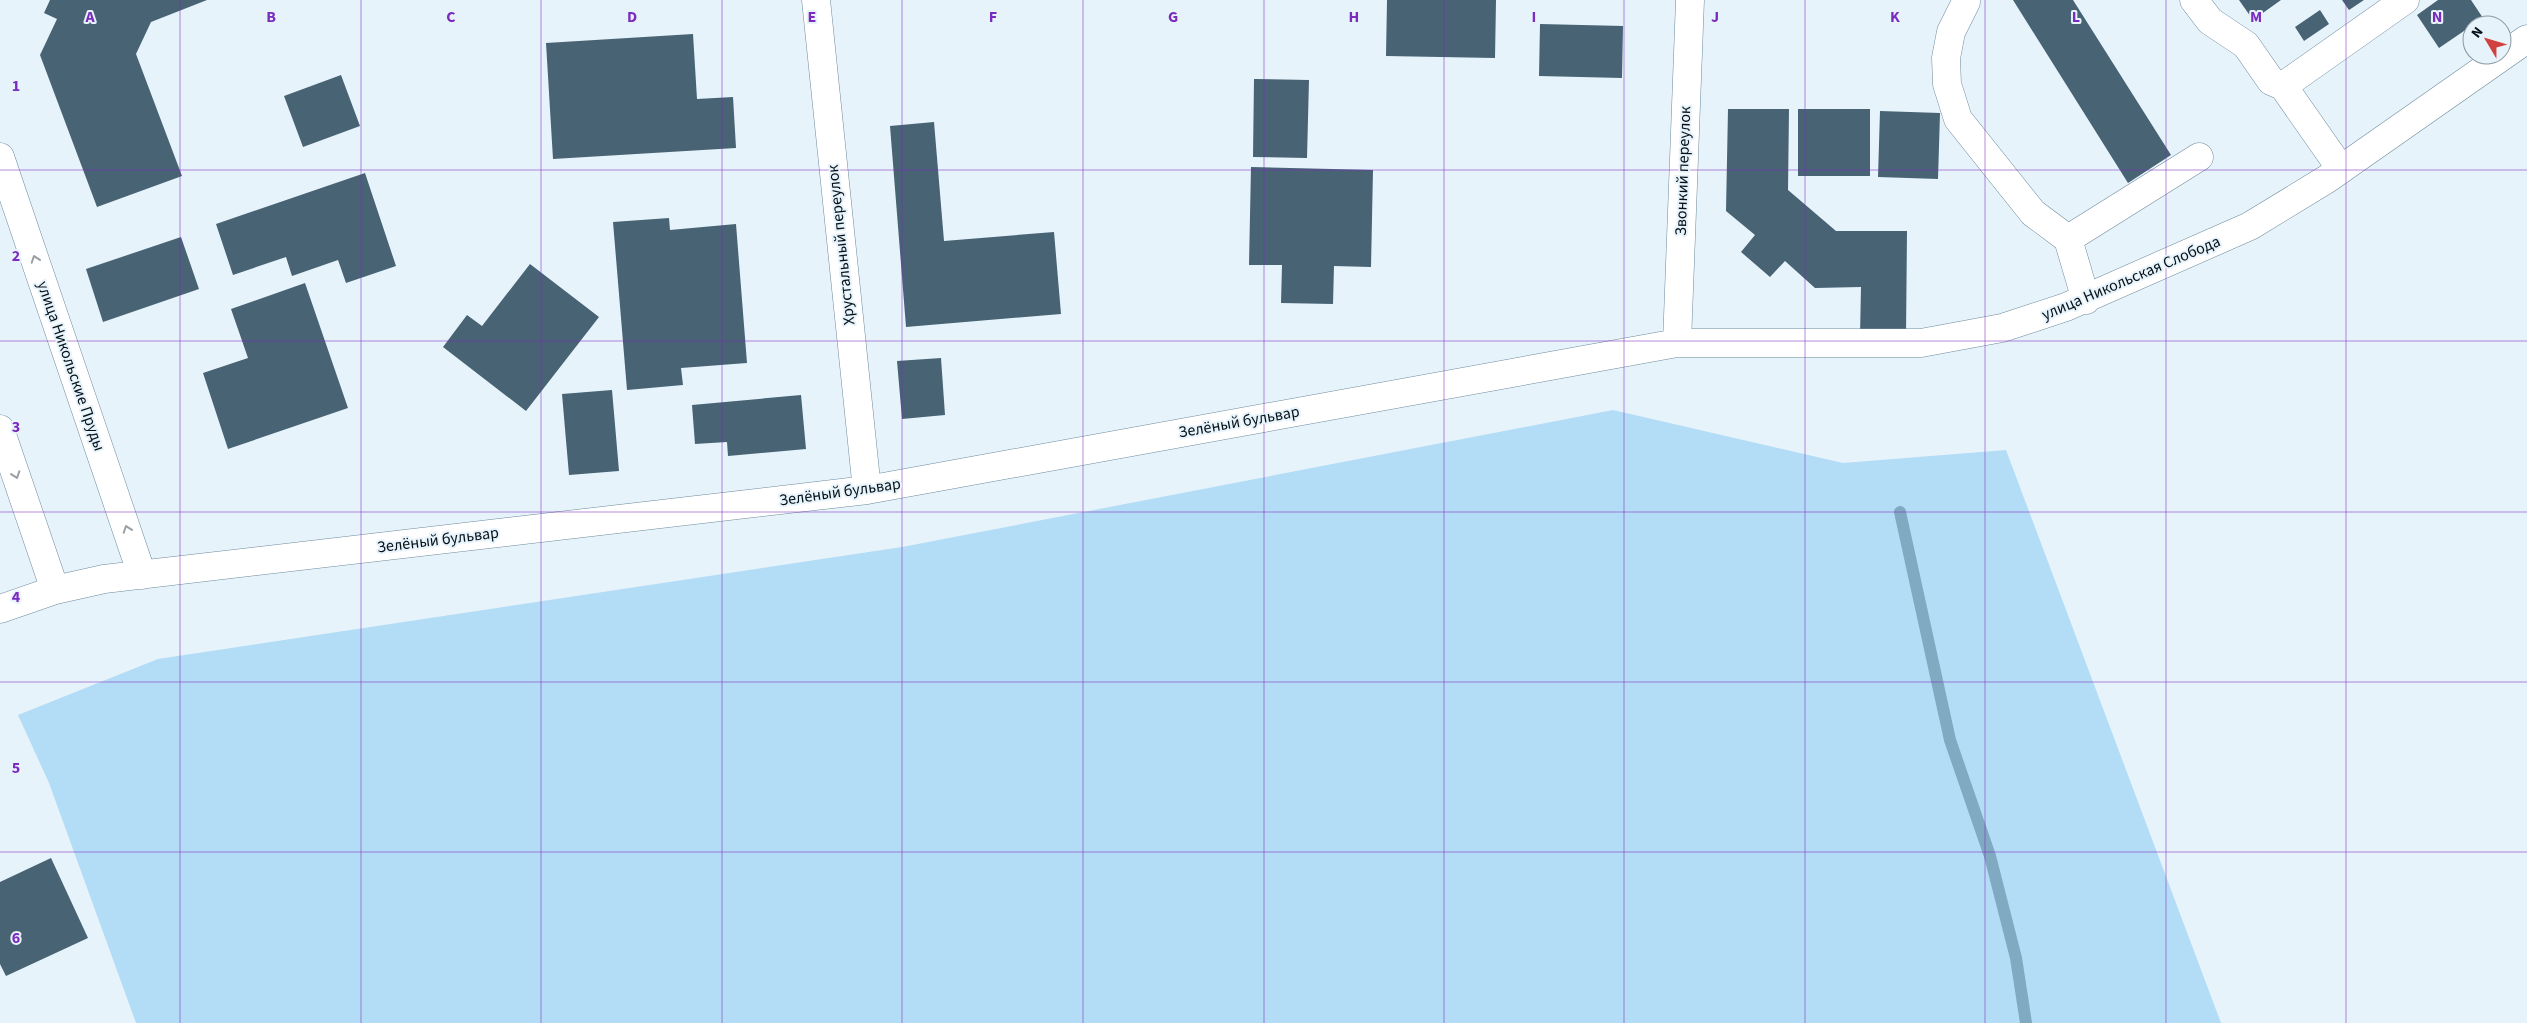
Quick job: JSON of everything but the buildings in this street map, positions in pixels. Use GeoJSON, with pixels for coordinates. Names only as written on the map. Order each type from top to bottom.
{"type":"FeatureCollection","features":[{"type":"Feature","properties":{"kind":"street","name":"Хрустальный переулок"},"geometry":{"type":"LineString","coordinates":[[816,0],[867,490]]}},
{"type":"Feature","properties":{"kind":"street","name":"Звонкий переулок"},"geometry":{"type":"LineString","coordinates":[[1677,343],[1690,0]]}},
{"type":"Feature","properties":{"kind":"street"},"geometry":{"type":"LineString","coordinates":[[2194,0],[2210,20],[2246,45],[2271,81],[2284,86],[2340,169]]}},
{"type":"Feature","properties":{"kind":"street"},"geometry":{"type":"LineString","coordinates":[[2284,86],[2405,0]]}},
{"type":"Feature","properties":{"kind":"street"},"geometry":{"type":"LineString","coordinates":[[1966,2],[1951,32],[1946,58],[1947,84],[1958,119],[2033,213],[2068,240],[2086,300]]}},
{"type":"Feature","properties":{"kind":"street","name":"улица Никольская Слобода"},"geometry":{"type":"LineString","coordinates":[[1677,343],[1921,343],[2002,328],[2086,300],[2250,226],[2285,206],[2527,38]]}},
{"type":"Feature","properties":{"kind":"street","name":"улица Никольские Пруды"},"geometry":{"type":"LineString","coordinates":[[0,157],[142,575]]}},
{"type":"Feature","properties":{"kind":"street"},"geometry":{"type":"LineString","coordinates":[[2068,240],[2199,157]]}},
{"type":"Feature","properties":{"kind":"street","name":"Зелёный бульвар"},"geometry":{"type":"LineString","coordinates":[[0,609],[55,590],[104,579],[867,490],[1677,343]]}},
{"type":"Feature","properties":{"kind":"street"},"geometry":{"type":"LineString","coordinates":[[0,429],[55,590]]}},
{"type":"Feature","properties":{"kind":"shaded area"},"geometry":{"type":"Polygon","coordinates":[[[1613,410],[1843,463],[2006,450],[2221,1023],[136,1023],[49,783],[18,715],[158,659],[902,547],[1613,410]]]}},
{"type":"Feature","properties":{"kind":"waterway"},"geometry":{"type":"LineString","coordinates":[[1900,512],[1950,740],[1990,856],[2016,958],[2026,1023]]}}]}
